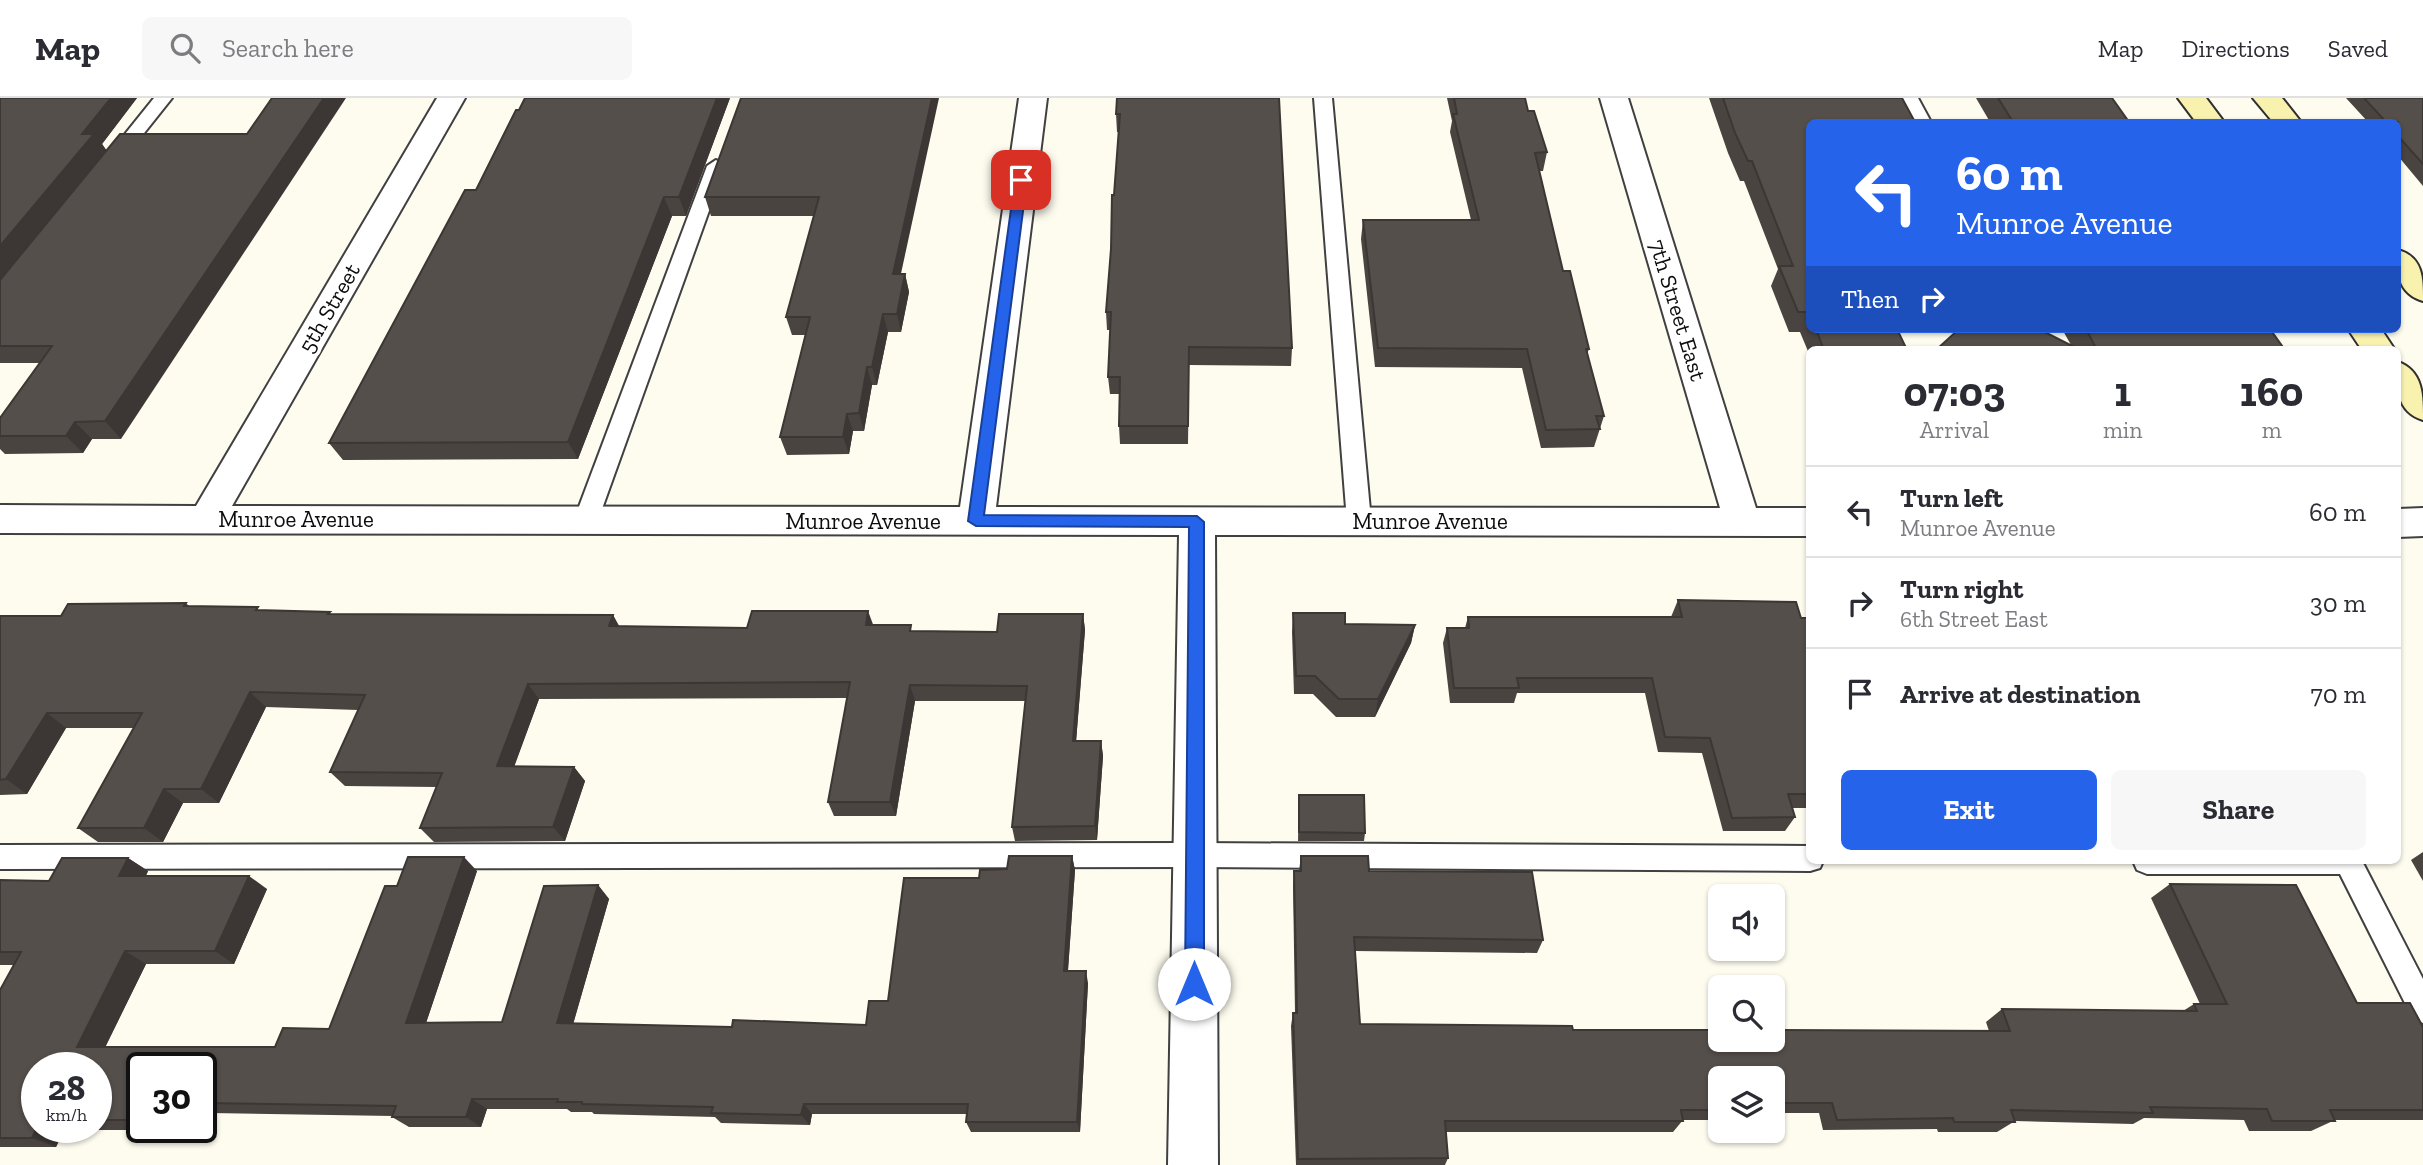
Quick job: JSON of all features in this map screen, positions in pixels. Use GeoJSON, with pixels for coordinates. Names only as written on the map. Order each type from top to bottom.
{"type":"FeatureCollection","features":[{"type":"Feature","properties":{"kind":"main road"},"geometry":{"type":"LineString","coordinates":[[2192,98],[2208,119]]}},
{"type":"Feature","properties":{"kind":"main road"},"geometry":{"type":"LineString","coordinates":[[2267,98],[2284,119]]}},
{"type":"Feature","properties":{"kind":"main road"},"geometry":{"type":"LineString","coordinates":[[2401,264],[2423,291]]}},
{"type":"Feature","properties":{"kind":"main road"},"geometry":{"type":"LineString","coordinates":[[2401,378],[2423,408]]}},
{"type":"Feature","properties":{"kind":"street","name":"5th Street"},"geometry":{"type":"LineString","coordinates":[[207,518],[451,98]]}},
{"type":"Feature","properties":{"kind":"street"},"geometry":{"type":"LineString","coordinates":[[976,521],[1032,98]]}},
{"type":"Feature","properties":{"kind":"street","name":"7th Street East"},"geometry":{"type":"LineString","coordinates":[[1614,98],[1742,522]]}},
{"type":"Feature","properties":{"kind":"street","name":"Munroe Avenue"},"geometry":{"type":"LineString","coordinates":[[0,519],[1806,522]]}},
{"type":"Feature","properties":{"kind":"street"},"geometry":{"type":"LineString","coordinates":[[1193,1165],[1197,522]]}},
{"type":"Feature","properties":{"kind":"street"},"geometry":{"type":"LineString","coordinates":[[2401,523],[2423,522]]}},
{"type":"Feature","properties":{"kind":"lane"},"geometry":{"type":"LineString","coordinates":[[103,173],[163,98]]}},
{"type":"Feature","properties":{"kind":"lane"},"geometry":{"type":"LineString","coordinates":[[1323,98],[1359,521]]}},
{"type":"Feature","properties":{"kind":"lane"},"geometry":{"type":"LineString","coordinates":[[1909,98],[1921,119]]}},
{"type":"Feature","properties":{"kind":"lane"},"geometry":{"type":"LineString","coordinates":[[586,520],[722,150]]}},
{"type":"Feature","properties":{"kind":"lane"},"geometry":{"type":"LineString","coordinates":[[0,857],[1195,855],[1806,859]]}},
{"type":"Feature","properties":{"kind":"lane"},"geometry":{"type":"LineString","coordinates":[[2349,864],[2423,1009]]}},
{"type":"Feature","properties":{"kind":"building"},"geometry":{"type":"Polygon","coordinates":[[[0,98],[111,98],[82,134],[94,134],[0,246],[0,98]]]}},
{"type":"Feature","properties":{"kind":"building"},"geometry":{"type":"Polygon","coordinates":[[[272,98],[324,98],[105,421],[75,422],[66,436],[0,436],[0,418],[52,346],[0,346],[0,280],[120,134],[247,134],[272,98]]]}},
{"type":"Feature","properties":{"kind":"building"},"geometry":{"type":"Polygon","coordinates":[[[525,98],[717,98],[679,197],[664,197],[568,442],[329,443],[465,190],[476,190],[516,110],[519,110],[525,98]]]}},
{"type":"Feature","properties":{"kind":"building"},"geometry":{"type":"Polygon","coordinates":[[[741,98],[932,98],[893,274],[905,274],[897,314],[883,314],[872,367],[867,367],[859,413],[847,414],[843,437],[780,437],[810,317],[786,317],[819,197],[705,197],[741,98]]]}},
{"type":"Feature","properties":{"kind":"building"},"geometry":{"type":"Polygon","coordinates":[[[1117,98],[1279,98],[1292,348],[1189,347],[1188,426],[1119,426],[1120,377],[1108,377],[1111,312],[1106,312],[1112,195],[1120,114],[1116,114],[1117,98]]]}},
{"type":"Feature","properties":{"kind":"building"},"geometry":{"type":"Polygon","coordinates":[[[1454,98],[1525,98],[1528,111],[1534,111],[1547,152],[1535,153],[1563,271],[1570,271],[1589,349],[1586,349],[1604,416],[1596,416],[1600,429],[1546,430],[1527,349],[1378,348],[1363,220],[1479,220],[1453,114],[1457,114],[1454,98]]]}},
{"type":"Feature","properties":{"kind":"building"},"geometry":{"type":"Polygon","coordinates":[[[1723,98],[1902,98],[1913,119],[1806,119],[1806,312],[1798,312],[1779,266],[1793,266],[1752,161],[1748,161],[1723,98]]]}},
{"type":"Feature","properties":{"kind":"building"},"geometry":{"type":"Polygon","coordinates":[[[1998,98],[2112,98],[2127,119],[2011,119],[1998,98]]]}},
{"type":"Feature","properties":{"kind":"building"},"geometry":{"type":"Polygon","coordinates":[[[2364,98],[2423,98],[2423,164],[2401,139],[2401,119],[2383,119],[2364,98]]]}},
{"type":"Feature","properties":{"kind":"building"},"geometry":{"type":"Polygon","coordinates":[[[1818,333],[1899,333],[1905,346],[1822,346],[1818,333]]]}},
{"type":"Feature","properties":{"kind":"building"},"geometry":{"type":"Polygon","coordinates":[[[1955,333],[2047,333],[2072,346],[1940,346],[1955,333]]]}},
{"type":"Feature","properties":{"kind":"building"},"geometry":{"type":"Polygon","coordinates":[[[2088,333],[2273,333],[2282,346],[2095,346],[2088,333]]]}},
{"type":"Feature","properties":{"kind":"building"},"geometry":{"type":"Polygon","coordinates":[[[1678,600],[1796,602],[1801,618],[1806,618],[1806,794],[1788,794],[1795,817],[1732,818],[1710,738],[1665,737],[1652,678],[1517,678],[1519,688],[1454,688],[1447,628],[1469,628],[1468,617],[1682,617],[1678,600]]]}},
{"type":"Feature","properties":{"kind":"building"},"geometry":{"type":"Polygon","coordinates":[[[186,603],[184,606],[258,607],[256,610],[330,612],[328,614],[613,615],[609,626],[747,628],[752,611],[868,611],[866,625],[911,625],[910,631],[997,632],[999,614],[1083,614],[1073,741],[1101,741],[1095,826],[1012,827],[1027,686],[910,685],[890,802],[828,802],[850,682],[528,684],[497,766],[574,767],[553,827],[420,828],[442,773],[330,772],[365,695],[250,692],[201,789],[164,789],[144,828],[78,828],[142,713],[47,713],[6,779],[0,780],[0,616],[61,616],[68,604],[186,603]]]}},
{"type":"Feature","properties":{"kind":"building"},"geometry":{"type":"Polygon","coordinates":[[[1293,613],[1345,613],[1345,624],[1415,625],[1378,699],[1339,699],[1315,676],[1296,676],[1293,613]]]}},
{"type":"Feature","properties":{"kind":"building"},"geometry":{"type":"Polygon","coordinates":[[[1299,795],[1364,795],[1365,833],[1299,832],[1299,795]]]}},
{"type":"Feature","properties":{"kind":"building"},"geometry":{"type":"Polygon","coordinates":[[[1009,856],[1072,856],[1064,971],[1086,971],[1077,1122],[966,1122],[968,1104],[804,1104],[801,1115],[711,1113],[713,1107],[582,1104],[557,1102],[558,1099],[472,1099],[466,1117],[392,1117],[396,1106],[217,1103],[217,1052],[126,1052],[126,1120],[112,1120],[112,1052],[21,1052],[21,1138],[0,1138],[0,990],[21,952],[0,952],[0,880],[49,881],[62,858],[128,858],[119,876],[249,876],[215,951],[125,951],[77,1047],[275,1047],[283,1028],[329,1029],[385,886],[397,886],[408,857],[464,857],[406,1023],[502,1022],[544,886],[598,885],[557,1023],[732,1027],[733,1020],[866,1025],[869,1001],[888,1001],[904,878],[979,878],[980,870],[1007,869],[1009,856]]]}},
{"type":"Feature","properties":{"kind":"building"},"geometry":{"type":"Polygon","coordinates":[[[1301,856],[1368,856],[1369,871],[1532,872],[1543,940],[1354,937],[1360,1024],[1572,1026],[1573,1030],[1708,1030],[1708,1052],[1785,1052],[1785,1030],[2010,1031],[2002,1009],[2197,1011],[2194,1004],[2227,1004],[2170,884],[2296,885],[2357,1003],[2410,1003],[2423,1027],[2423,1110],[2330,1110],[2335,1121],[2272,1121],[2267,1109],[2150,1107],[2153,1113],[2011,1110],[2015,1122],[1954,1122],[1953,1118],[1837,1120],[1832,1103],[1785,1103],[1785,1066],[1708,1066],[1708,1110],[1681,1110],[1683,1121],[1445,1121],[1448,1158],[1298,1159],[1293,1013],[1297,1013],[1294,871],[1301,871],[1301,856]]]}},
{"type":"Feature","properties":{"kind":"route"},"geometry":{"type":"LineString","coordinates":[[1021,180],[976,521],[1197,522],[1194,984]]}}]}
